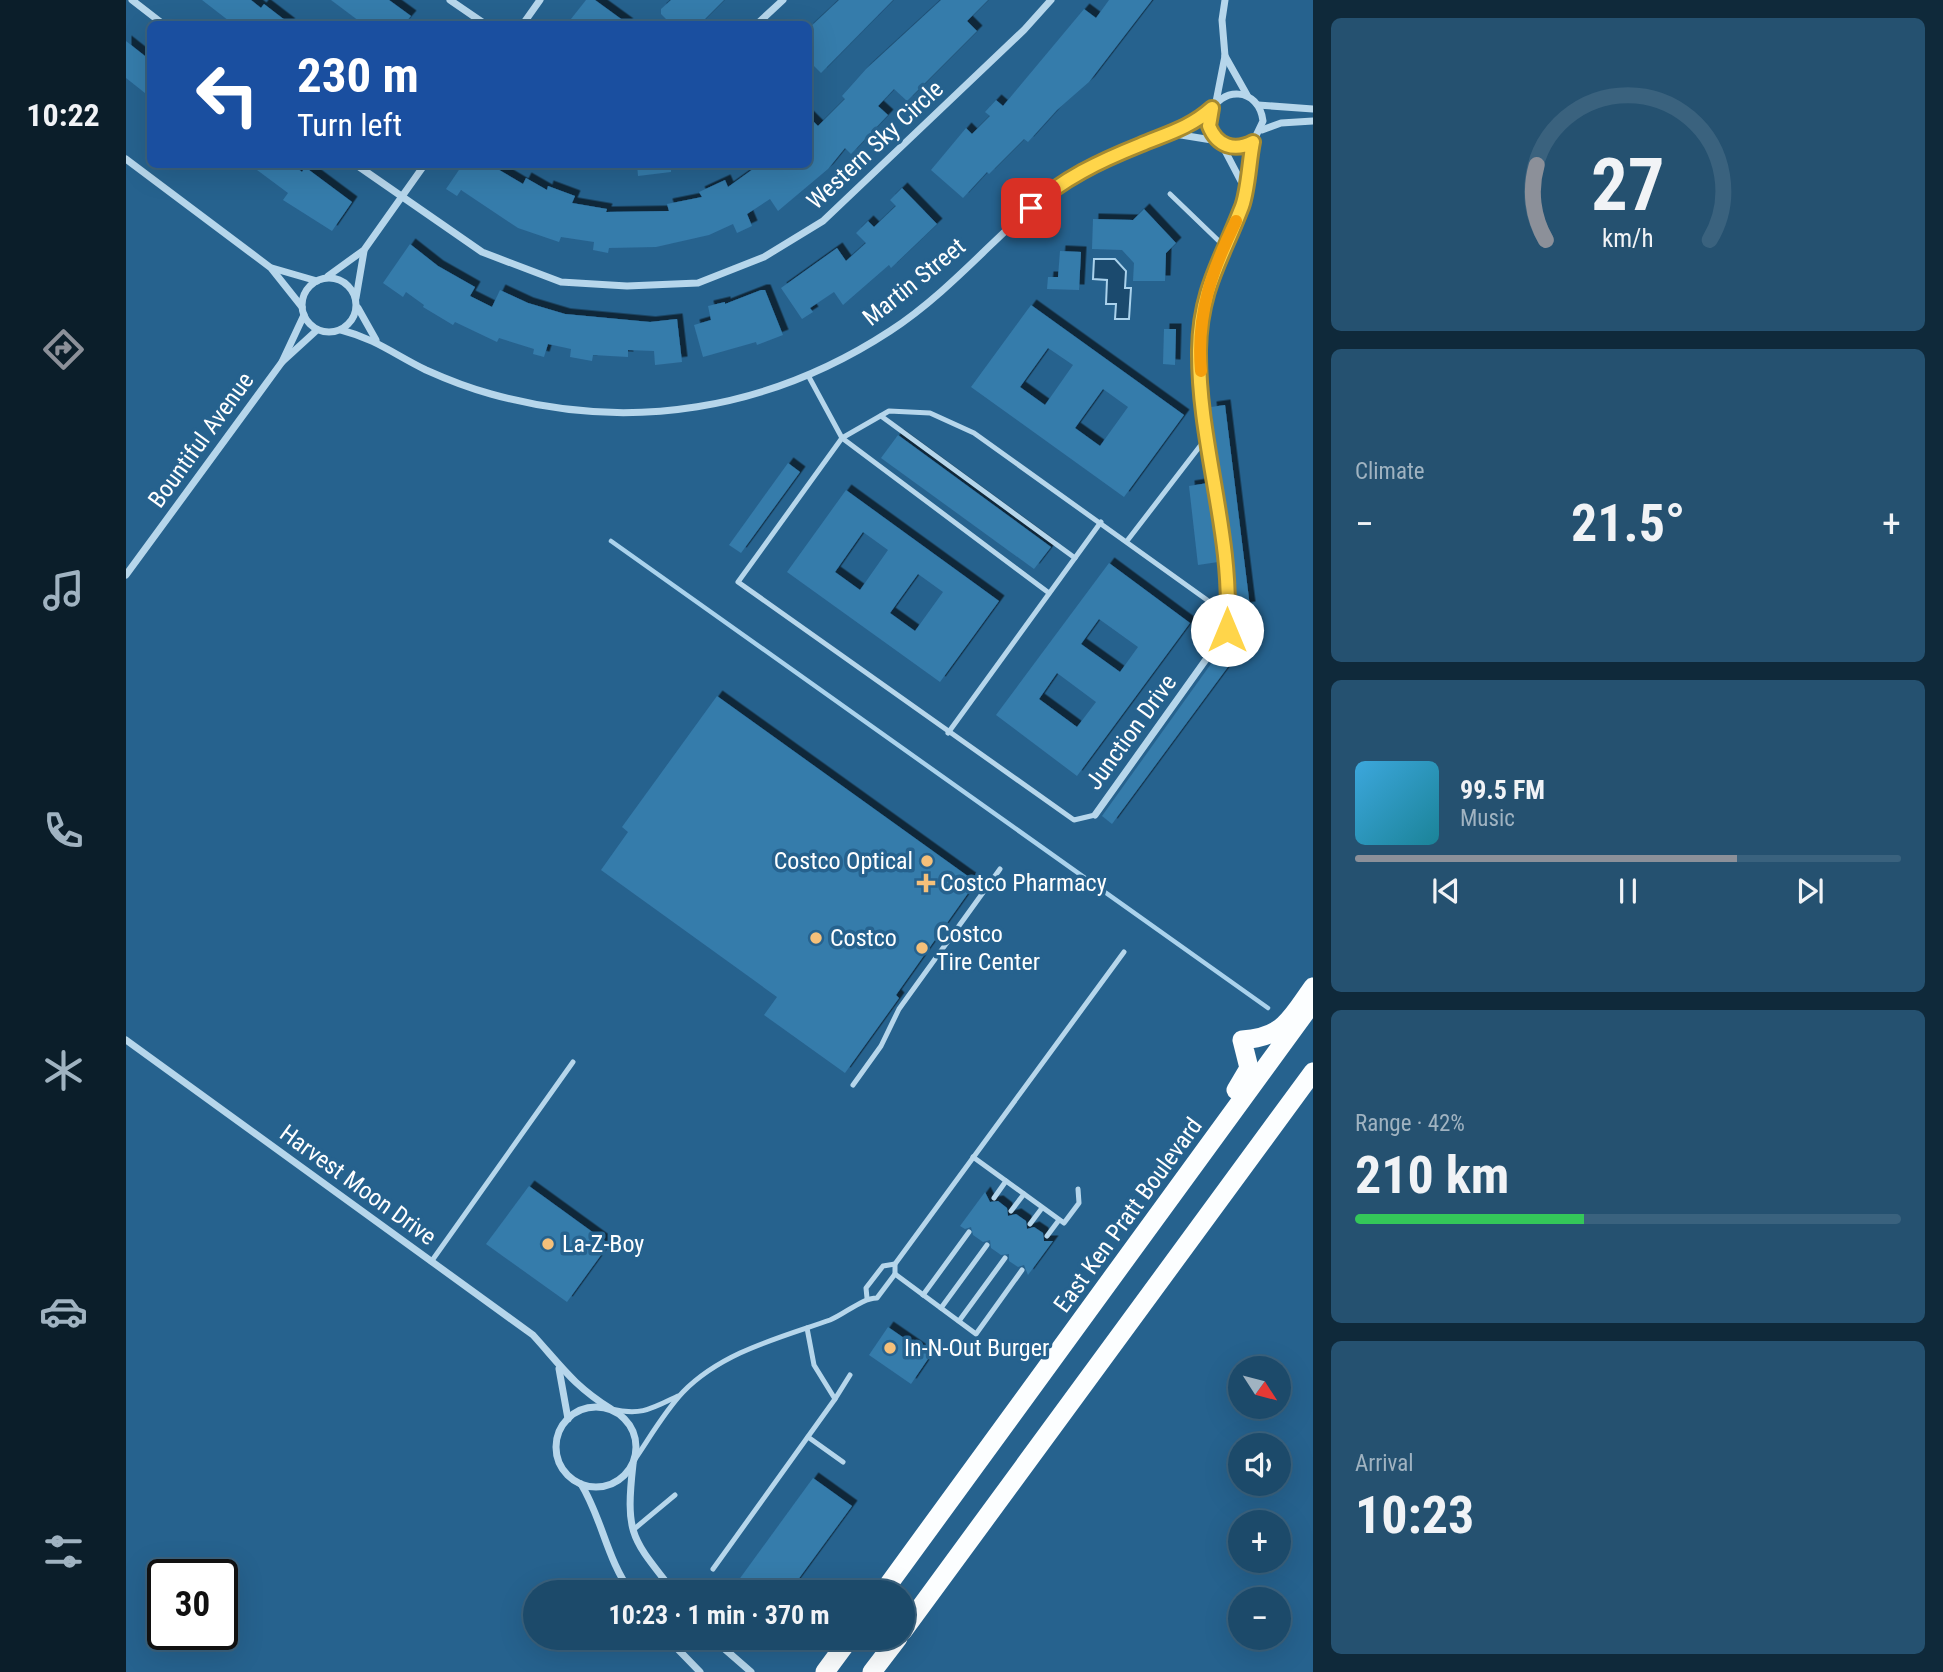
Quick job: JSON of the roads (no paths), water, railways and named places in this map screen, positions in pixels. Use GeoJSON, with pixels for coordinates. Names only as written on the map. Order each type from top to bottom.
{"type":"FeatureCollection","features":[{"type":"Feature","properties":{"kind":"highway"},"geometry":{"type":"LineString","coordinates":[[1202,1154],[1205,1133],[1246,1075],[1248,1060],[1242,1040],[1266,1038],[1276,1033],[1313,987]]}},
{"type":"Feature","properties":{"kind":"highway","name":"East Ken Pratt Boulevard"},"geometry":{"type":"LineString","coordinates":[[892,1580],[1313,1002]]}},
{"type":"Feature","properties":{"kind":"highway"},"geometry":{"type":"LineString","coordinates":[[915,1614],[1313,1072]]}},
{"type":"Feature","properties":{"kind":"highway"},"geometry":{"type":"LineString","coordinates":[[825,1672],[841,1650]]}},
{"type":"Feature","properties":{"kind":"highway"},"geometry":{"type":"LineString","coordinates":[[873,1672],[889,1650]]}},
{"type":"Feature","properties":{"kind":"street"},"geometry":{"type":"LineString","coordinates":[[132,0],[159,21]]}},
{"type":"Feature","properties":{"kind":"street"},"geometry":{"type":"LineString","coordinates":[[450,0],[481,21]]}},
{"type":"Feature","properties":{"kind":"street"},"geometry":{"type":"LineString","coordinates":[[525,21],[540,0]]}},
{"type":"Feature","properties":{"kind":"street"},"geometry":{"type":"LineString","coordinates":[[760,21],[783,0]]}},
{"type":"Feature","properties":{"kind":"street","name":"Western Sky Circle"},"geometry":{"type":"LineString","coordinates":[[360,168],[482,252],[561,282],[627,286],[698,283],[764,257],[823,221],[1014,40],[1051,0]]}},
{"type":"Feature","properties":{"kind":"street"},"geometry":{"type":"LineString","coordinates":[[1225,0],[1225,56],[1209,126],[1244,187]]}},
{"type":"Feature","properties":{"kind":"street"},"geometry":{"type":"LineString","coordinates":[[1220,142],[1232,148],[1253,142],[1262,130],[1263,121],[1258,105],[1247,95],[1225,56]]}},
{"type":"Feature","properties":{"kind":"street"},"geometry":{"type":"LineString","coordinates":[[1214,105],[1234,93],[1247,95]]}},
{"type":"Feature","properties":{"kind":"street","name":"Martin Street"},"geometry":{"type":"LineString","coordinates":[[341,330],[376,341],[426,370],[489,393],[543,406],[598,413],[655,412],[721,404],[809,377],[891,330],[937,293],[1047,193],[1096,163],[1174,134],[1214,105]]}},
{"type":"Feature","properties":{"kind":"street"},"geometry":{"type":"LineString","coordinates":[[1258,105],[1313,109]]}},
{"type":"Feature","properties":{"kind":"street"},"geometry":{"type":"LineString","coordinates":[[1262,130],[1281,123],[1313,121]]}},
{"type":"Feature","properties":{"kind":"street","name":"Martin Street"},"geometry":{"type":"LineString","coordinates":[[1174,134],[1220,142]]}},
{"type":"Feature","properties":{"kind":"street","name":"Junction Drive"},"geometry":{"type":"LineString","coordinates":[[1095,815],[1222,640],[1228,615],[1224,548],[1207,437],[1199,350],[1207,285],[1242,207],[1253,142]]}},
{"type":"Feature","properties":{"kind":"street"},"geometry":{"type":"LineString","coordinates":[[126,159],[271,268],[317,330],[341,330],[355,315],[364,250]]}},
{"type":"Feature","properties":{"kind":"street"},"geometry":{"type":"LineString","coordinates":[[282,362],[285,349],[303,311],[309,287],[364,250],[422,168]]}},
{"type":"Feature","properties":{"kind":"street"},"geometry":{"type":"LineString","coordinates":[[271,268],[320,280],[334,278],[344,282],[352,290],[376,341]]}},
{"type":"Feature","properties":{"kind":"street"},"geometry":{"type":"LineString","coordinates":[[282,362],[317,330]]}},
{"type":"Feature","properties":{"kind":"street","name":"Bountiful Avenue"},"geometry":{"type":"LineString","coordinates":[[126,575],[282,362]]}},
{"type":"Feature","properties":{"kind":"street","name":"Harvest Moon Drive"},"geometry":{"type":"LineString","coordinates":[[126,1040],[533,1335],[559,1368],[588,1395],[611,1409]]}},
{"type":"Feature","properties":{"kind":"street","name":"Harvest Moon Drive"},"geometry":{"type":"LineString","coordinates":[[559,1368],[568,1419]]}},
{"type":"Feature","properties":{"kind":"street"},"geometry":{"type":"LineString","coordinates":[[633,1462],[617,1481],[593,1487],[581,1484],[570,1477],[557,1455],[556,1442],[568,1419],[588,1408],[611,1409],[620,1415],[633,1431],[636,1441],[629,1497],[633,1530],[648,1562],[664,1580]]}},
{"type":"Feature","properties":{"kind":"street"},"geometry":{"type":"LineString","coordinates":[[581,1484],[596,1509],[609,1553],[624,1580]]}},
{"type":"Feature","properties":{"kind":"street"},"geometry":{"type":"LineString","coordinates":[[679,1650],[700,1672]]}},
{"type":"Feature","properties":{"kind":"street"},"geometry":{"type":"LineString","coordinates":[[726,1650],[751,1672]]}},
{"type":"Feature","properties":{"kind":"lane"},"geometry":{"type":"LineString","coordinates":[[1170,194],[1224,246]]}},
{"type":"Feature","properties":{"kind":"lane"},"geometry":{"type":"LineString","coordinates":[[809,377],[842,438],[1049,593]]}},
{"type":"Feature","properties":{"kind":"lane"},"geometry":{"type":"LineString","coordinates":[[1095,815],[1074,820],[738,582],[842,438],[890,411],[930,413],[974,433],[1228,615]]}},
{"type":"Feature","properties":{"kind":"lane"},"geometry":{"type":"LineString","coordinates":[[881,416],[1075,558]]}},
{"type":"Feature","properties":{"kind":"lane"},"geometry":{"type":"LineString","coordinates":[[1127,541],[1207,437]]}},
{"type":"Feature","properties":{"kind":"lane"},"geometry":{"type":"LineString","coordinates":[[948,733],[1101,522]]}},
{"type":"Feature","properties":{"kind":"lane"},"geometry":{"type":"LineString","coordinates":[[852,1085],[881,1046],[899,1009],[1000,869]]}},
{"type":"Feature","properties":{"kind":"lane"},"geometry":{"type":"LineString","coordinates":[[611,1409],[632,1414],[647,1411],[680,1395],[726,1360],[845,1314],[867,1298],[877,1298],[895,1274],[894,1264],[1124,952]]}},
{"type":"Feature","properties":{"kind":"lane"},"geometry":{"type":"LineString","coordinates":[[431,1262],[573,1062]]}},
{"type":"Feature","properties":{"kind":"lane"},"geometry":{"type":"LineString","coordinates":[[973,1157],[1061,1222]]}},
{"type":"Feature","properties":{"kind":"lane"},"geometry":{"type":"LineString","coordinates":[[994,1198],[1006,1181]]}},
{"type":"Feature","properties":{"kind":"lane"},"geometry":{"type":"LineString","coordinates":[[1047,1236],[1079,1203],[1079,1189]]}},
{"type":"Feature","properties":{"kind":"lane"},"geometry":{"type":"LineString","coordinates":[[1011,1211],[1024,1194]]}},
{"type":"Feature","properties":{"kind":"lane"},"geometry":{"type":"LineString","coordinates":[[1030,1224],[1042,1208]]}},
{"type":"Feature","properties":{"kind":"lane"},"geometry":{"type":"LineString","coordinates":[[923,1295],[969,1232]]}},
{"type":"Feature","properties":{"kind":"lane"},"geometry":{"type":"LineString","coordinates":[[941,1308],[987,1245]]}},
{"type":"Feature","properties":{"kind":"lane"},"geometry":{"type":"LineString","coordinates":[[959,1321],[1005,1258]]}},
{"type":"Feature","properties":{"kind":"lane"},"geometry":{"type":"LineString","coordinates":[[867,1298],[866,1288],[883,1266],[894,1264]]}},
{"type":"Feature","properties":{"kind":"lane"},"geometry":{"type":"LineString","coordinates":[[895,1274],[976,1334],[1022,1270]]}},
{"type":"Feature","properties":{"kind":"lane"},"geometry":{"type":"LineString","coordinates":[[807,1328],[814,1365],[835,1399]]}},
{"type":"Feature","properties":{"kind":"lane"},"geometry":{"type":"LineString","coordinates":[[713,1569],[850,1375]]}},
{"type":"Feature","properties":{"kind":"lane"},"geometry":{"type":"LineString","coordinates":[[633,1462],[680,1395]]}},
{"type":"Feature","properties":{"kind":"lane"},"geometry":{"type":"LineString","coordinates":[[808,1437],[843,1462]]}},
{"type":"Feature","properties":{"kind":"lane"},"geometry":{"type":"LineString","coordinates":[[633,1530],[675,1495]]}},
{"type":"Feature","properties":{"kind":"water"},"geometry":{"type":"Polygon","coordinates":[[[1094,259],[1115,259],[1126,271],[1125,288],[1131,288],[1129,319],[1115,319],[1116,304],[1106,304],[1107,280],[1093,279],[1094,259]]]}},
{"type":"Feature","properties":{"kind":"waterway"},"geometry":{"type":"LineString","coordinates":[[611,541],[1268,1008]]}},
{"type":"Feature","properties":{"kind":"place","name":"Costco Optical"},"geometry":{"type":"Point","coordinates":[927,861]}},
{"type":"Feature","properties":{"kind":"place","name":"Costco Pharmacy"},"geometry":{"type":"Point","coordinates":[926,883]}},
{"type":"Feature","properties":{"kind":"place","name":"Costco"},"geometry":{"type":"Point","coordinates":[816,938]}},
{"type":"Feature","properties":{"kind":"place","name":"Costco Tire Center"},"geometry":{"type":"Point","coordinates":[922,948]}},
{"type":"Feature","properties":{"kind":"place","name":"La-Z-Boy"},"geometry":{"type":"Point","coordinates":[548,1244]}},
{"type":"Feature","properties":{"kind":"place","name":"In-N-Out Burger"},"geometry":{"type":"Point","coordinates":[890,1348]}}]}
